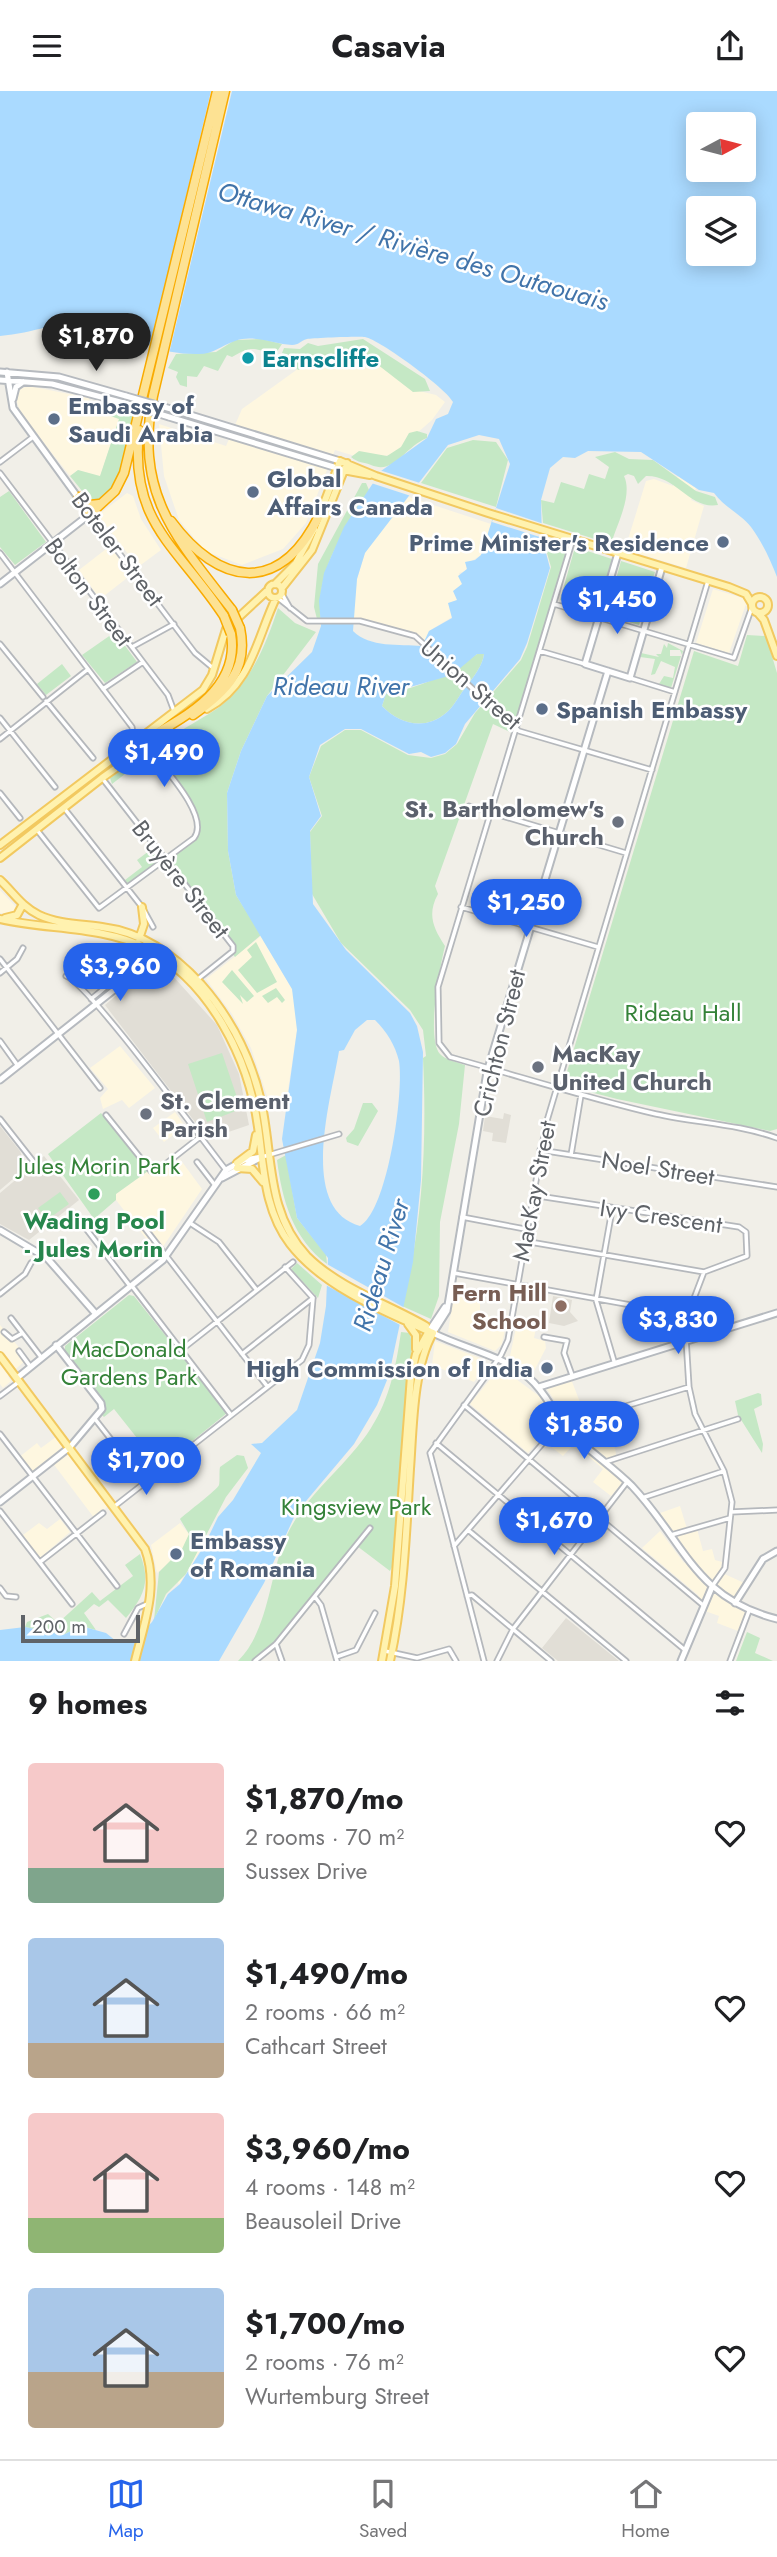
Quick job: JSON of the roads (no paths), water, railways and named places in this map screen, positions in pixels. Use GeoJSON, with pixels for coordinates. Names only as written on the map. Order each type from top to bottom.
{"type":"FeatureCollection","features":[{"type":"Feature","properties":{"kind":"highway"},"geometry":{"type":"LineString","coordinates":[[185,720],[220,696],[232,683],[242,658],[240,628],[232,610],[177,539],[156,494],[148,436],[156,365],[217,91]]}},
{"type":"Feature","properties":{"kind":"highway"},"geometry":{"type":"LineString","coordinates":[[90,514],[123,478],[156,365],[225,91]]}},
{"type":"Feature","properties":{"kind":"highway"},"geometry":{"type":"LineString","coordinates":[[119,755],[217,690],[231,665],[231,634],[224,616],[165,541],[148,512],[138,470],[140,413]]}},
{"type":"Feature","properties":{"kind":"highway"},"geometry":{"type":"LineString","coordinates":[[156,494],[172,521],[202,556],[223,569],[247,573],[267,569],[298,550],[319,516]]}},
{"type":"Feature","properties":{"kind":"highway"},"geometry":{"type":"LineString","coordinates":[[79,497],[91,505],[102,503]]}},
{"type":"Feature","properties":{"kind":"main road"},"geometry":{"type":"LineString","coordinates":[[342,465],[494,515],[759,596],[766,600],[777,655]]}},
{"type":"Feature","properties":{"kind":"main road"},"geometry":{"type":"LineString","coordinates":[[0,859],[146,745],[214,705],[233,690],[253,659],[278,592],[300,558],[342,465]]}},
{"type":"Feature","properties":{"kind":"main road"},"geometry":{"type":"LineString","coordinates":[[278,592],[312,550],[342,465]]}},
{"type":"Feature","properties":{"kind":"main road"},"geometry":{"type":"LineString","coordinates":[[729,587],[746,594],[764,620],[777,655]]}},
{"type":"Feature","properties":{"kind":"main road"},"geometry":{"type":"LineString","coordinates":[[0,845],[202,690],[214,669],[226,629],[268,590],[278,592]]}},
{"type":"Feature","properties":{"kind":"main road"},"geometry":{"type":"LineString","coordinates":[[754,608],[759,596]]}},
{"type":"Feature","properties":{"kind":"main road"},"geometry":{"type":"LineString","coordinates":[[754,608],[767,608]]}},
{"type":"Feature","properties":{"kind":"main road"},"geometry":{"type":"LineString","coordinates":[[49,807],[61,805],[64,808]]}},
{"type":"Feature","properties":{"kind":"main road"},"geometry":{"type":"LineString","coordinates":[[0,874],[2,882],[23,904],[53,920],[124,931],[137,928],[144,920]]}},
{"type":"Feature","properties":{"kind":"main road"},"geometry":{"type":"LineString","coordinates":[[0,919],[17,915],[23,904]]}},
{"type":"Feature","properties":{"kind":"main road"},"geometry":{"type":"LineString","coordinates":[[141,942],[144,920],[142,907]]}},
{"type":"Feature","properties":{"kind":"main road"},"geometry":{"type":"LineString","coordinates":[[0,919],[141,942],[171,956],[197,980],[230,1024],[250,1065],[261,1100],[265,1187]]}},
{"type":"Feature","properties":{"kind":"main road"},"geometry":{"type":"LineString","coordinates":[[124,931],[183,976],[219,1020],[245,1074],[274,1191],[287,1228],[323,1272]]}},
{"type":"Feature","properties":{"kind":"main road"},"geometry":{"type":"LineString","coordinates":[[237,1166],[254,1149],[258,1123]]}},
{"type":"Feature","properties":{"kind":"main road"},"geometry":{"type":"LineString","coordinates":[[237,1166],[255,1170],[265,1187],[282,1234],[300,1256],[323,1272],[431,1332]]}},
{"type":"Feature","properties":{"kind":"main road"},"geometry":{"type":"LineString","coordinates":[[390,1661],[388,1633],[416,1336],[405,1317]]}},
{"type":"Feature","properties":{"kind":"main road"},"geometry":{"type":"LineString","coordinates":[[414,1360],[431,1332]]}},
{"type":"Feature","properties":{"kind":"main road"},"geometry":{"type":"LineString","coordinates":[[382,1661],[388,1652],[402,1585],[417,1392],[431,1332]]}},
{"type":"Feature","properties":{"kind":"main road"},"geometry":{"type":"LineString","coordinates":[[0,1356],[115,1506],[147,1554],[152,1582],[135,1661]]}},
{"type":"Feature","properties":{"kind":"street"},"geometry":{"type":"LineString","coordinates":[[3,372],[59,377],[245,432],[342,465]]}},
{"type":"Feature","properties":{"kind":"street","name":"Boteler Street"},"geometry":{"type":"LineString","coordinates":[[3,372],[11,402],[25,426],[195,653],[214,669]]}},
{"type":"Feature","properties":{"kind":"street"},"geometry":{"type":"LineString","coordinates":[[58,385],[59,377]]}},
{"type":"Feature","properties":{"kind":"street"},"geometry":{"type":"LineString","coordinates":[[5,380],[58,385],[243,440],[342,465]]}},
{"type":"Feature","properties":{"kind":"street","name":"Boteler Street"},"geometry":{"type":"LineString","coordinates":[[5,380],[8,406],[25,426]]}},
{"type":"Feature","properties":{"kind":"street"},"geometry":{"type":"LineString","coordinates":[[18,416],[14,391],[25,381]]}},
{"type":"Feature","properties":{"kind":"street"},"geometry":{"type":"LineString","coordinates":[[243,440],[245,432]]}},
{"type":"Feature","properties":{"kind":"street"},"geometry":{"type":"LineString","coordinates":[[0,462],[33,437]]}},
{"type":"Feature","properties":{"kind":"street","name":"Bolton Street"},"geometry":{"type":"LineString","coordinates":[[0,473],[168,695],[174,712]]}},
{"type":"Feature","properties":{"kind":"street"},"geometry":{"type":"LineString","coordinates":[[0,584],[90,514]]}},
{"type":"Feature","properties":{"kind":"street"},"geometry":{"type":"LineString","coordinates":[[573,539],[461,907],[437,995],[440,1048],[447,1055],[581,1095],[661,1115],[746,1128],[777,1138]]}},
{"type":"Feature","properties":{"kind":"street"},"geometry":{"type":"LineString","coordinates":[[0,553],[135,731],[134,740]]}},
{"type":"Feature","properties":{"kind":"street"},"geometry":{"type":"LineString","coordinates":[[585,664],[618,553]]}},
{"type":"Feature","properties":{"kind":"street"},"geometry":{"type":"LineString","coordinates":[[630,678],[662,566]]}},
{"type":"Feature","properties":{"kind":"street","name":"MacKay Street"},"geometry":{"type":"LineString","coordinates":[[454,1546],[430,1453],[508,1340],[531,1195],[555,1088],[708,581]]}},
{"type":"Feature","properties":{"kind":"street","name":"Union Street"},"geometry":{"type":"LineString","coordinates":[[278,592],[291,610],[305,621],[353,621],[401,631],[425,642],[516,729],[652,770]]}},
{"type":"Feature","properties":{"kind":"street"},"geometry":{"type":"LineString","coordinates":[[554,604],[734,659],[754,608]]}},
{"type":"Feature","properties":{"kind":"street"},"geometry":{"type":"LineString","coordinates":[[132,647],[174,624]]}},
{"type":"Feature","properties":{"kind":"street"},"geometry":{"type":"LineString","coordinates":[[0,643],[93,758]]}},
{"type":"Feature","properties":{"kind":"street"},"geometry":{"type":"LineString","coordinates":[[540,650],[675,692]]}},
{"type":"Feature","properties":{"kind":"street"},"geometry":{"type":"LineString","coordinates":[[103,689],[143,662]]}},
{"type":"Feature","properties":{"kind":"street"},"geometry":{"type":"LineString","coordinates":[[0,739],[45,699],[87,670]]}},
{"type":"Feature","properties":{"kind":"street","name":"Crichton Street"},"geometry":{"type":"LineString","coordinates":[[431,1332],[448,1300],[488,1068],[608,671]]}},
{"type":"Feature","properties":{"kind":"street"},"geometry":{"type":"LineString","coordinates":[[0,718],[55,787]]}},
{"type":"Feature","properties":{"kind":"street"},"geometry":{"type":"LineString","coordinates":[[37,830],[101,909],[166,860],[194,838],[200,826],[197,812],[146,745]]}},
{"type":"Feature","properties":{"kind":"street","name":"Bruyère Street"},"geometry":{"type":"LineString","coordinates":[[102,778],[234,949],[197,980]]}},
{"type":"Feature","properties":{"kind":"street"},"geometry":{"type":"LineString","coordinates":[[0,793],[20,818]]}},
{"type":"Feature","properties":{"kind":"street"},"geometry":{"type":"LineString","coordinates":[[468,806],[626,853]]}},
{"type":"Feature","properties":{"kind":"street"},"geometry":{"type":"LineString","coordinates":[[64,808],[142,907],[153,927]]}},
{"type":"Feature","properties":{"kind":"street"},"geometry":{"type":"LineString","coordinates":[[461,907],[598,947]]}},
{"type":"Feature","properties":{"kind":"street"},"geometry":{"type":"LineString","coordinates":[[0,1080],[125,981],[141,942]]}},
{"type":"Feature","properties":{"kind":"street"},"geometry":{"type":"LineString","coordinates":[[0,973],[23,949]]}},
{"type":"Feature","properties":{"kind":"street"},"geometry":{"type":"LineString","coordinates":[[91,999],[115,979],[121,968],[122,955]]}},
{"type":"Feature","properties":{"kind":"street"},"geometry":{"type":"LineString","coordinates":[[0,959],[100,1089]]}},
{"type":"Feature","properties":{"kind":"street"},"geometry":{"type":"LineString","coordinates":[[66,976],[75,980],[91,999],[227,1172]]}},
{"type":"Feature","properties":{"kind":"street"},"geometry":{"type":"LineString","coordinates":[[0,1041],[18,1066]]}},
{"type":"Feature","properties":{"kind":"street"},"geometry":{"type":"LineString","coordinates":[[571,1155],[581,1095]]}},
{"type":"Feature","properties":{"kind":"street"},"geometry":{"type":"LineString","coordinates":[[106,1115],[153,1171],[200,1137]]}},
{"type":"Feature","properties":{"kind":"street"},"geometry":{"type":"LineString","coordinates":[[0,1119],[33,1161]]}},
{"type":"Feature","properties":{"kind":"street"},"geometry":{"type":"LineString","coordinates":[[0,1396],[41,1357],[166,1256],[215,1183],[227,1172],[265,1156],[339,1134]]}},
{"type":"Feature","properties":{"kind":"street","name":"Noel Street"},"geometry":{"type":"LineString","coordinates":[[540,1150],[777,1187]]}},
{"type":"Feature","properties":{"kind":"street"},"geometry":{"type":"LineString","coordinates":[[197,1161],[215,1183]]}},
{"type":"Feature","properties":{"kind":"street","name":"Ivy Crescent"},"geometry":{"type":"LineString","coordinates":[[524,1241],[704,1272],[747,1256],[747,1236],[743,1228],[531,1195]]}},
{"type":"Feature","properties":{"kind":"street"},"geometry":{"type":"LineString","coordinates":[[612,1209],[596,1300],[614,1361]]}},
{"type":"Feature","properties":{"kind":"street"},"geometry":{"type":"LineString","coordinates":[[462,1217],[526,1229]]}},
{"type":"Feature","properties":{"kind":"street"},"geometry":{"type":"LineString","coordinates":[[140,1222],[267,1386]]}},
{"type":"Feature","properties":{"kind":"street"},"geometry":{"type":"LineString","coordinates":[[190,1223],[219,1242],[256,1289]]}},
{"type":"Feature","properties":{"kind":"street"},"geometry":{"type":"LineString","coordinates":[[84,1226],[231,1415]]}},
{"type":"Feature","properties":{"kind":"street"},"geometry":{"type":"LineString","coordinates":[[0,1230],[47,1258],[94,1313]]}},
{"type":"Feature","properties":{"kind":"street"},"geometry":{"type":"LineString","coordinates":[[181,1350],[293,1262]]}},
{"type":"Feature","properties":{"kind":"street"},"geometry":{"type":"LineString","coordinates":[[0,1294],[25,1274],[31,1263]]}},
{"type":"Feature","properties":{"kind":"street"},"geometry":{"type":"LineString","coordinates":[[115,1506],[307,1352],[313,1299],[285,1267]]}},
{"type":"Feature","properties":{"kind":"street"},"geometry":{"type":"LineString","coordinates":[[681,1661],[703,1605],[725,1568],[731,1511],[724,1471],[693,1409],[689,1387],[686,1315],[704,1272]]}},
{"type":"Feature","properties":{"kind":"street"},"geometry":{"type":"LineString","coordinates":[[452,1273],[686,1315]]}},
{"type":"Feature","properties":{"kind":"street"},"geometry":{"type":"LineString","coordinates":[[242,1354],[313,1299]]}},
{"type":"Feature","properties":{"kind":"street"},"geometry":{"type":"LineString","coordinates":[[539,1387],[614,1361],[777,1313]]}},
{"type":"Feature","properties":{"kind":"street"},"geometry":{"type":"LineString","coordinates":[[10,1318],[41,1357]]}},
{"type":"Feature","properties":{"kind":"street"},"geometry":{"type":"LineString","coordinates":[[4,1332],[13,1339],[22,1333]]}},
{"type":"Feature","properties":{"kind":"street"},"geometry":{"type":"LineString","coordinates":[[431,1332],[515,1368],[539,1387],[567,1427],[642,1498],[690,1565],[712,1587],[749,1610],[777,1619]]}},
{"type":"Feature","properties":{"kind":"street"},"geometry":{"type":"LineString","coordinates":[[544,1337],[567,1341],[564,1353],[572,1375]]}},
{"type":"Feature","properties":{"kind":"street"},"geometry":{"type":"LineString","coordinates":[[0,1502],[71,1447],[102,1407],[56,1345]]}},
{"type":"Feature","properties":{"kind":"street"},"geometry":{"type":"LineString","coordinates":[[19,1351],[31,1367]]}},
{"type":"Feature","properties":{"kind":"street"},"geometry":{"type":"LineString","coordinates":[[567,1427],[573,1422],[689,1387]]}},
{"type":"Feature","properties":{"kind":"street"},"geometry":{"type":"LineString","coordinates":[[464,1405],[703,1605]]}},
{"type":"Feature","properties":{"kind":"street"},"geometry":{"type":"LineString","coordinates":[[95,1419],[145,1483]]}},
{"type":"Feature","properties":{"kind":"street"},"geometry":{"type":"LineString","coordinates":[[605,1462],[738,1419]]}},
{"type":"Feature","properties":{"kind":"street"},"geometry":{"type":"LineString","coordinates":[[484,1661],[454,1546],[562,1421]]}},
{"type":"Feature","properties":{"kind":"street"},"geometry":{"type":"LineString","coordinates":[[0,1434],[117,1586]]}},
{"type":"Feature","properties":{"kind":"street"},"geometry":{"type":"LineString","coordinates":[[436,1443],[685,1650]]}},
{"type":"Feature","properties":{"kind":"street"},"geometry":{"type":"LineString","coordinates":[[642,1498],[724,1471]]}},
{"type":"Feature","properties":{"kind":"street"},"geometry":{"type":"LineString","coordinates":[[497,1661],[513,1629],[628,1482]]}},
{"type":"Feature","properties":{"kind":"street"},"geometry":{"type":"LineString","coordinates":[[731,1511],[777,1510]]}},
{"type":"Feature","properties":{"kind":"street"},"geometry":{"type":"LineString","coordinates":[[0,1511],[72,1604]]}},
{"type":"Feature","properties":{"kind":"street"},"geometry":{"type":"LineString","coordinates":[[40,1562],[103,1513]]}},
{"type":"Feature","properties":{"kind":"street"},"geometry":{"type":"LineString","coordinates":[[670,1535],[730,1518]]}},
{"type":"Feature","properties":{"kind":"street"},"geometry":{"type":"LineString","coordinates":[[255,1661],[276,1644],[370,1528]]}},
{"type":"Feature","properties":{"kind":"street"},"geometry":{"type":"LineString","coordinates":[[468,1529],[626,1661]]}},
{"type":"Feature","properties":{"kind":"street"},"geometry":{"type":"LineString","coordinates":[[735,1603],[762,1559],[777,1551]]}},
{"type":"Feature","properties":{"kind":"street"},"geometry":{"type":"LineString","coordinates":[[0,1588],[6,1596],[16,1597]]}},
{"type":"Feature","properties":{"kind":"street"},"geometry":{"type":"LineString","coordinates":[[467,1596],[472,1595],[545,1659],[551,1661]]}},
{"type":"Feature","properties":{"kind":"street"},"geometry":{"type":"LineString","coordinates":[[315,1597],[321,1605],[336,1659],[358,1648],[375,1613]]}},
{"type":"Feature","properties":{"kind":"street"},"geometry":{"type":"LineString","coordinates":[[124,1634],[139,1607],[148,1608]]}},
{"type":"Feature","properties":{"kind":"street"},"geometry":{"type":"LineString","coordinates":[[730,1661],[749,1610]]}},
{"type":"Feature","properties":{"kind":"street"},"geometry":{"type":"LineString","coordinates":[[276,1644],[282,1661]]}},
{"type":"Feature","properties":{"kind":"street"},"geometry":{"type":"LineString","coordinates":[[388,1652],[418,1659],[449,1649],[456,1661]]}},
{"type":"Feature","properties":{"kind":"water"},"geometry":{"type":"Polygon","coordinates":[[[0,91],[777,91],[777,577],[759,539],[742,518],[714,493],[699,490],[641,452],[588,451],[575,458],[563,457],[550,468],[541,500],[542,538],[550,568],[527,643],[520,659],[465,724],[456,744],[445,753],[431,757],[421,752],[409,754],[361,729],[345,729],[320,745],[309,777],[321,816],[310,831],[313,904],[346,950],[410,1013],[417,1026],[423,1052],[421,1180],[413,1262],[389,1375],[377,1405],[354,1444],[296,1513],[264,1583],[219,1661],[0,1661],[0,1630],[25,1627],[63,1635],[81,1626],[106,1633],[116,1641],[134,1641],[152,1622],[168,1594],[180,1584],[204,1546],[218,1517],[233,1500],[261,1453],[251,1444],[262,1443],[297,1410],[320,1343],[326,1306],[328,1258],[297,1218],[282,1139],[297,1030],[292,989],[236,895],[228,851],[227,793],[241,751],[267,696],[312,652],[321,626],[319,601],[324,573],[344,527],[381,471],[427,438],[436,419],[448,414],[453,402],[412,366],[365,337],[307,339],[292,345],[242,339],[212,352],[196,354],[155,348],[125,325],[100,320],[71,322],[0,336],[0,91]],[[479,435],[448,445],[365,553],[357,579],[353,631],[360,636],[376,643],[422,646],[429,631],[452,618],[448,603],[457,600],[453,591],[462,584],[458,576],[467,569],[465,562],[475,560],[481,555],[510,464],[499,439],[479,435]],[[477,654],[452,675],[386,694],[382,706],[396,717],[412,723],[438,719],[452,708],[482,663],[484,654],[477,654]],[[367,1020],[355,1030],[344,1050],[339,1051],[323,1149],[324,1175],[329,1198],[341,1215],[360,1226],[370,1216],[386,1175],[396,1123],[400,1076],[395,1050],[375,1020],[367,1020]]]}},
{"type":"Feature","properties":{"kind":"place","name":"Earnscliffe"},"geometry":{"type":"Point","coordinates":[248,358]}},
{"type":"Feature","properties":{"kind":"place","name":"Embassy of Saudi Arabia"},"geometry":{"type":"Point","coordinates":[54,419]}},
{"type":"Feature","properties":{"kind":"place","name":"Global Affairs Canada"},"geometry":{"type":"Point","coordinates":[253,492]}},
{"type":"Feature","properties":{"kind":"place","name":"Prime Minister's Residence"},"geometry":{"type":"Point","coordinates":[723,542]}},
{"type":"Feature","properties":{"kind":"place","name":"Spanish Embassy"},"geometry":{"type":"Point","coordinates":[542,709]}},
{"type":"Feature","properties":{"kind":"place","name":"St. Bartholomew's Church"},"geometry":{"type":"Point","coordinates":[618,822]}},
{"type":"Feature","properties":{"kind":"place","name":"MacKay United Church"},"geometry":{"type":"Point","coordinates":[538,1067]}},
{"type":"Feature","properties":{"kind":"place","name":"St. Clement Parish"},"geometry":{"type":"Point","coordinates":[146,1114]}},
{"type":"Feature","properties":{"kind":"place","name":"Wading Pool - Jules Morin"},"geometry":{"type":"Point","coordinates":[94,1194]}},
{"type":"Feature","properties":{"kind":"place","name":"Fern Hill School"},"geometry":{"type":"Point","coordinates":[561,1306]}},
{"type":"Feature","properties":{"kind":"place","name":"High Commission of India"},"geometry":{"type":"Point","coordinates":[547,1368]}},
{"type":"Feature","properties":{"kind":"place","name":"Embassy of Romania"},"geometry":{"type":"Point","coordinates":[176,1554]}},
{"type":"Feature","properties":{"kind":"water label","name":"Ottawa River / Rivière des Outaouais"},"geometry":{"type":"Point","coordinates":[413,246]}},
{"type":"Feature","properties":{"kind":"water label","name":"Rideau River"},"geometry":{"type":"Point","coordinates":[341,686]}},
{"type":"Feature","properties":{"kind":"water label","name":"Rideau River"},"geometry":{"type":"Point","coordinates":[381,1265]}},
{"type":"Feature","properties":{"kind":"park label","name":"Rideau Hall"},"geometry":{"type":"Point","coordinates":[683,1012]}},
{"type":"Feature","properties":{"kind":"park label","name":"Jules Morin Park"},"geometry":{"type":"Point","coordinates":[99,1165]}},
{"type":"Feature","properties":{"kind":"park label","name":"MacDonald Gardens Park"},"geometry":{"type":"Point","coordinates":[129,1362]}},
{"type":"Feature","properties":{"kind":"park label","name":"Kingsview Park"},"geometry":{"type":"Point","coordinates":[356,1506]}}]}
